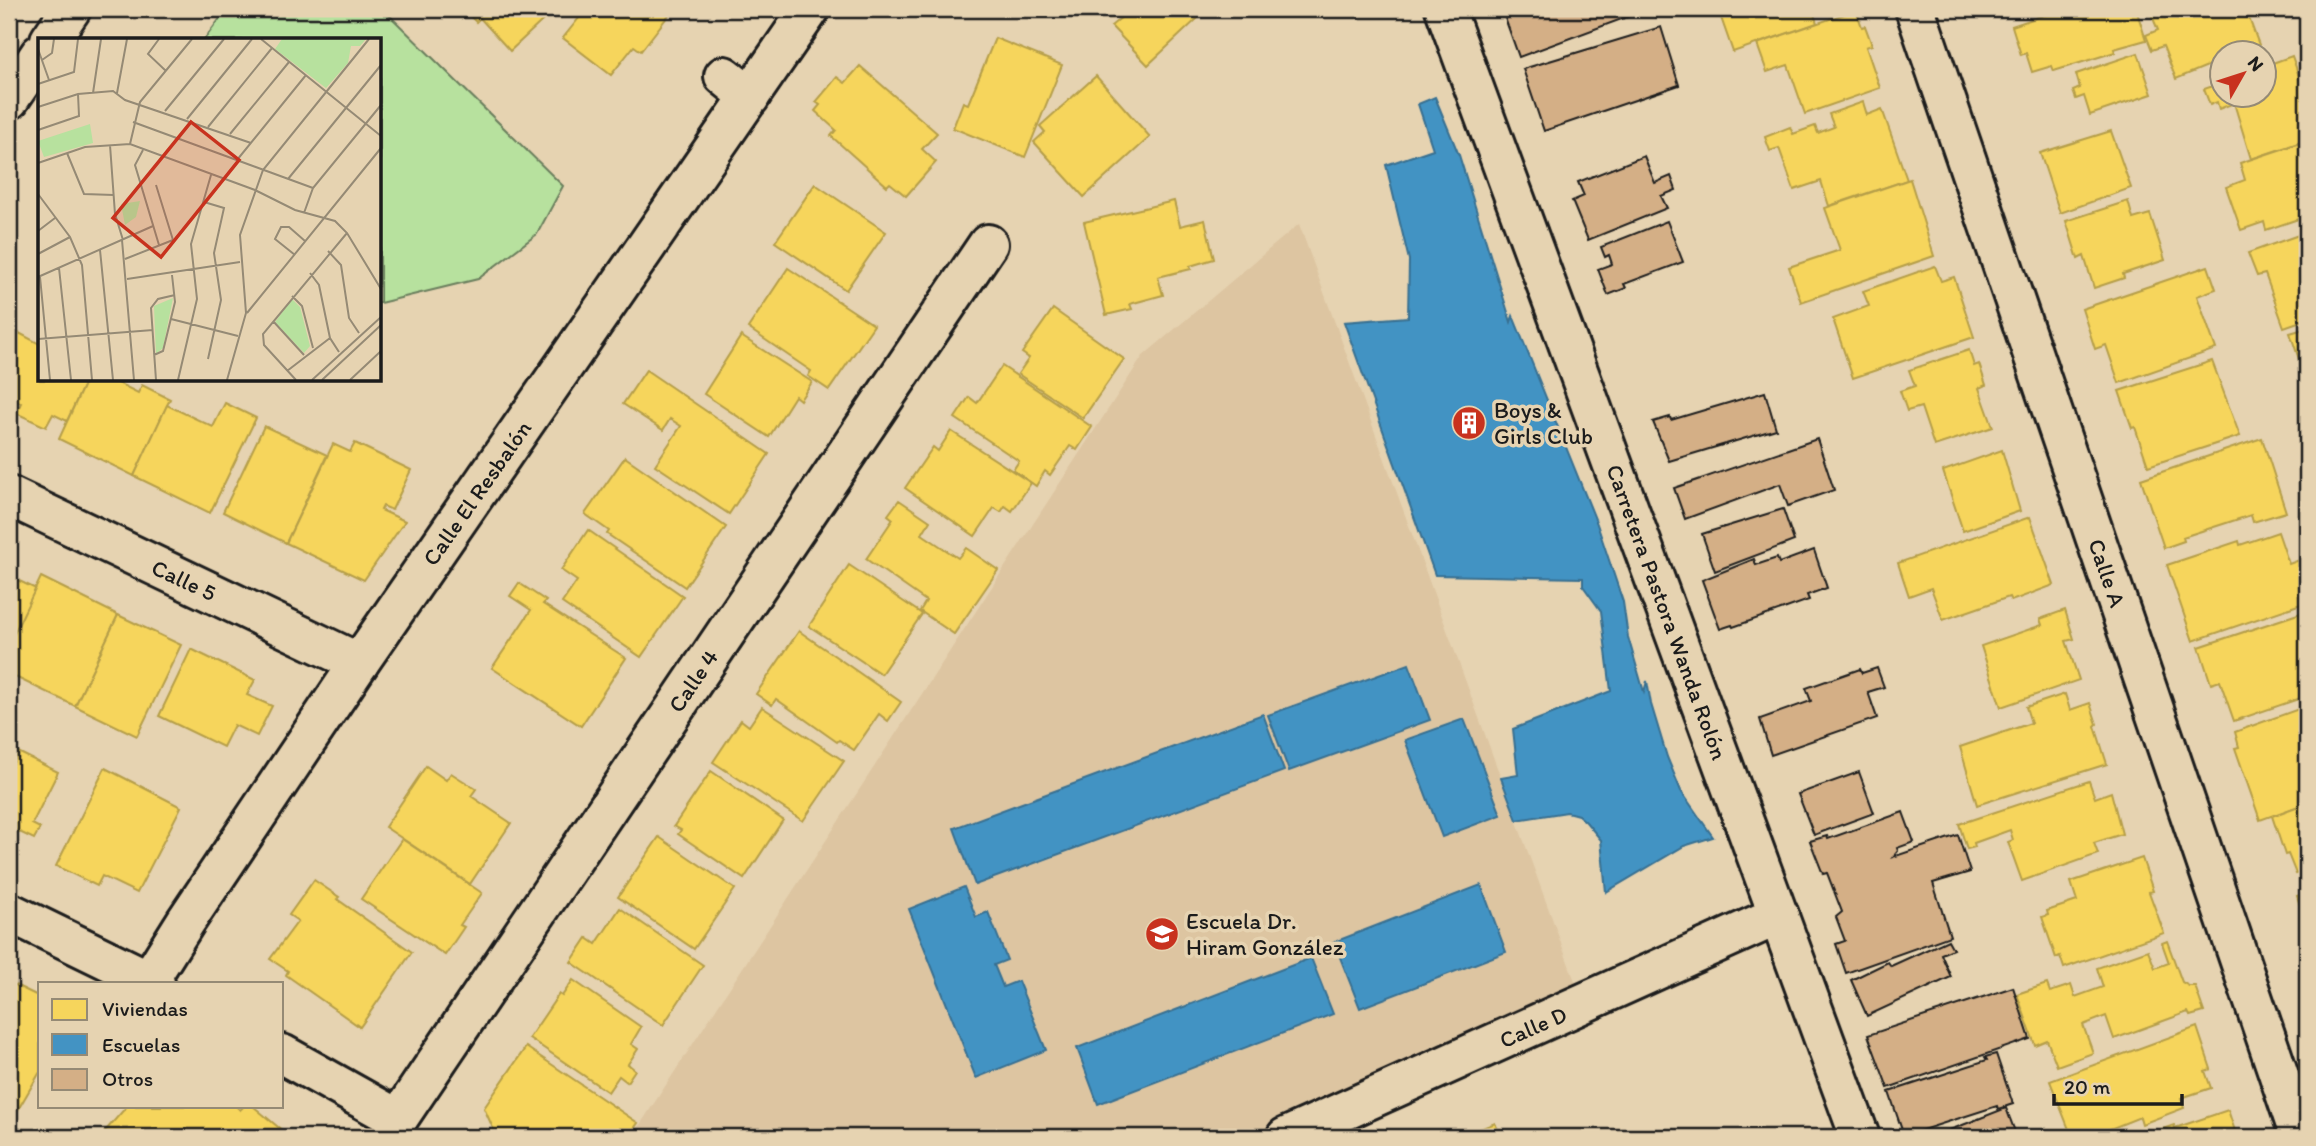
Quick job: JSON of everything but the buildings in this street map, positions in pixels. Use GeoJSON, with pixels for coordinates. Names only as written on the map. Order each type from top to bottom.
{"type":"FeatureCollection","features":[{"type":"Feature","properties":{"kind":"street"},"geometry":{"type":"LineString","coordinates":[[51,38],[71,9]]}},
{"type":"Feature","properties":{"kind":"street","name":"Calle El Resbalón"},"geometry":{"type":"LineString","coordinates":[[152,982],[186,921],[359,663],[737,86],[810,9]]}},
{"type":"Feature","properties":{"kind":"street","name":"Carretera Pastora Wanda Rolón"},"geometry":{"type":"LineString","coordinates":[[1444,9],[1860,1137]]}},
{"type":"Feature","properties":{"kind":"street","name":"Calle A"},"geometry":{"type":"LineString","coordinates":[[1915,9],[2299,1119]]}},
{"type":"Feature","properties":{"kind":"street"},"geometry":{"type":"LineString","coordinates":[[9,100],[38,57]]}},
{"type":"Feature","properties":{"kind":"street","name":"Calle 4"},"geometry":{"type":"LineString","coordinates":[[402,1128],[988,244]]}},
{"type":"Feature","properties":{"kind":"street","name":"Calle 5"},"geometry":{"type":"LineString","coordinates":[[9,496],[359,663]]}},
{"type":"Feature","properties":{"kind":"street"},"geometry":{"type":"LineString","coordinates":[[9,912],[152,982]]}},
{"type":"Feature","properties":{"kind":"street","name":"Calle D"},"geometry":{"type":"LineString","coordinates":[[1299,1135],[1779,915]]}},
{"type":"Feature","properties":{"kind":"street"},"geometry":{"type":"LineString","coordinates":[[284,1055],[402,1128]]}},
{"type":"Feature","properties":{"kind":"shaded area"},"geometry":{"type":"Polygon","coordinates":[[[1299,224],[1588,1017],[1300,1137],[632,1137],[1143,356],[1299,224]]]}},
{"type":"Feature","properties":{"kind":"green space"},"geometry":{"type":"Polygon","coordinates":[[[227,9],[383,9],[563,186],[537,234],[478,279],[382,303],[382,38],[205,38],[227,9]]]}},
{"type":"Feature","properties":{"kind":"place","name":"Boys & Girls Club"},"geometry":{"type":"Point","coordinates":[1469,423]}},
{"type":"Feature","properties":{"kind":"place","name":"Escuela Dr. Hiram González"},"geometry":{"type":"Point","coordinates":[1162,934]}}]}
